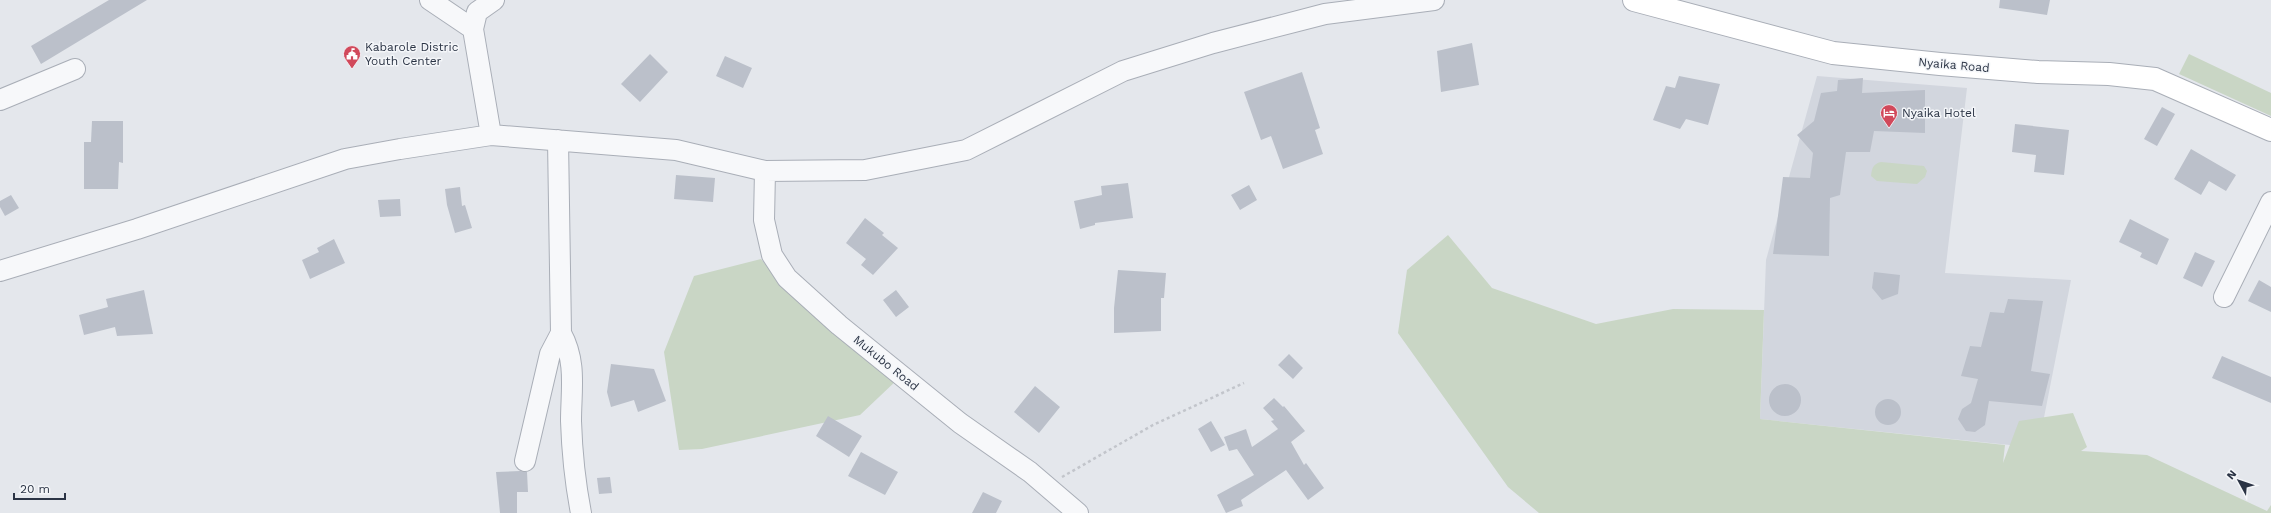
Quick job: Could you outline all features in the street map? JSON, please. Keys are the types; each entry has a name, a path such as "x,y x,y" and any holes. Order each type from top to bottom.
{"street":[{"path":"430,0 473,30"},
{"path":"491,135 473,30 477,12 494,0"},
{"path":"0,271 138,229 345,160 400,149 491,135 676,150 765,171 865,170 966,150 1123,71 1214,43 1324,14 1434,0"},
{"name":"Nyaika Road","path":"1634,0 1833,53 2038,72 2109,74 2155,79 2271,130"},
{"path":"0,100 75,69"},
{"path":"558,140 562,333 572,359 573,455 575,485 581,513"},
{"name":"Mukubo Road","path":"765,171 764,220 772,254 786,278 839,325 960,423 1045,485 1078,513"},
{"path":"2224,297 2271,202"},
{"path":"525,461 550,354 562,333"}],"path":[{"path":"1045,485 1154,425 1244,383"}],"shaded area":[{"path":"1817,76 1967,88 1945,273 2071,280 2038,448 1760,419 1766,260"}],"green space":[{"path":"2189,54 2271,93 2271,116 2179,74"},
{"path":"1881,162 1924,166 1927,171 1925,177 1917,184 1877,181 1871,176 1872,171 1875,165"},
{"path":"1448,235 1492,288 1596,324 1673,309 1764,310 1760,419 2005,445 2003,463 2019,421 2073,413 2087,447 2081,451 2147,455 2267,511 2271,505 2271,513 1539,513 1508,487 1398,333 1407,270"},
{"path":"761,259 783,284 898,379 860,415 702,449 679,450 664,352 694,276"}],"building":[{"path":"109,0 147,0 41,64 31,46"},
{"path":"2000,0 2050,0 2047,15 1999,8"},
{"path":"1472,43 1479,85 1441,92 1437,51"},
{"path":"650,54 668,72 640,102 621,84"},
{"path":"725,56 752,68 743,88 716,76"},
{"path":"1302,72 1320,128 1315,130 1323,154 1283,169 1271,136 1261,140 1244,92"},
{"path":"1679,76 1720,84 1708,125 1686,119 1680,129 1653,120 1666,86 1675,88"},
{"path":"1863,78 1862,93 1925,90 1925,133 1874,131 1870,152 1846,152 1840,195 1830,198 1829,256 1773,254 1783,177 1810,178 1813,153 1797,135 1814,121 1821,93 1837,91 1838,80"},
{"path":"2162,107 2175,114 2157,146 2144,139"},
{"path":"92,121 123,121 123,163 119,162 118,189 84,189 84,142 91,142"},
{"path":"2015,124 2069,130 2064,175 2034,172 2036,155 2012,152"},
{"path":"2191,149 2236,175 2226,191 2209,181 2201,195 2174,179"},
{"path":"676,175 715,178 713,202 674,199"},
{"path":"1128,183 1133,218 1095,223 1095,225 1080,229 1074,201 1102,195 1101,186"},
{"path":"1249,185 1257,200 1240,210 1231,195"},
{"path":"460,187 462,206 465,205 472,228 455,233 447,205 445,189"},
{"path":"11,195 19,208 5,216 0,207 0,201"},
{"path":"400,199 401,216 380,217 378,200"},
{"path":"865,218 884,233 882,235 898,248 873,275 861,265 866,259 846,243"},
{"path":"2130,219 2169,239 2157,265 2140,257 2142,253 2119,242"},
{"path":"334,239 345,263 310,279 302,260 319,252 317,248"},
{"path":"2195,252 2215,261 2202,287 2183,278"},
{"path":"1118,270 1166,273 1164,298 1161,298 1161,331 1114,333 1114,308"},
{"path":"1874,272 1900,275 1898,294 1882,300 1872,288"},
{"path":"2259,280 2271,287 2271,312 2248,301"},
{"path":"144,290 153,334 117,336 115,327 84,335 79,315 108,307 106,299"},
{"path":"896,290 909,307 896,317 883,300"},
{"path":"2008,299 2043,301 2031,371 2050,374 2042,406 1989,401 1985,425 1975,432 1966,431 1958,419 1962,409 1971,403 1978,379 1961,376 1970,346 1981,347 1990,312 2004,313"},
{"path":"1289,354 1303,368 1293,379 1278,365"},
{"path":"2222,356 2271,377 2271,403 2212,378"},
{"path":"611,364 654,369 666,401 638,412 634,400 611,407 607,392"},
{"path":"1782,384 1788,384 1798,391 1801,400 1800,406 1794,413 1788,416 1782,416 1772,409 1769,403 1769,397 1776,387"},
{"path":"1035,386 1060,407 1039,433 1014,412"},
{"path":"1274,398 1283,407 1284,406 1305,431 1291,442 1304,465 1306,463 1324,488 1308,500 1286,470 1241,500 1243,506 1226,513 1217,495 1254,475 1237,449 1229,451 1224,437 1246,429 1252,447 1278,429 1271,421 1274,420 1263,408"},
{"path":"1888,399 1897,403 1901,412 1897,421 1888,425 1879,421 1875,412 1879,403"},
{"path":"828,416 862,436 849,457 816,436"},
{"path":"1211,421 1225,445 1211,452 1198,429"},
{"path":"861,452 898,472 885,495 848,476"},
{"path":"496,472 527,472 528,492 517,492 517,513 500,513"},
{"path":"610,477 612,493 599,494 597,478"},
{"path":"983,492 1002,501 996,513 972,513"}],"place":[{"name":"Kabarole Distric Youth Center","path":"352,69"},
{"name":"Nyaika Hotel","path":"1889,128"}]}
